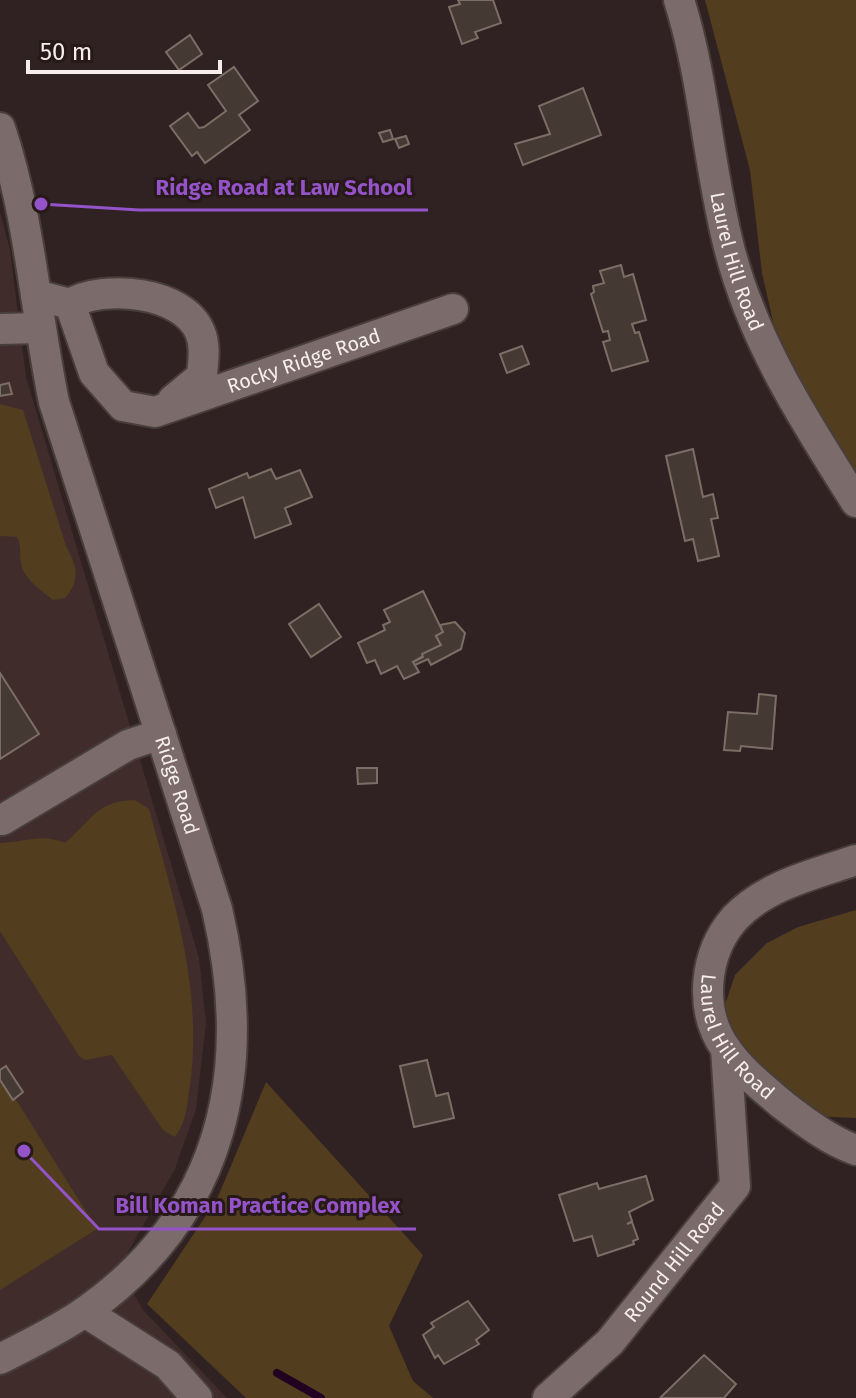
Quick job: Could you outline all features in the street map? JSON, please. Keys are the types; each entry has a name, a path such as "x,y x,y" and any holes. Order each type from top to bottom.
{"street":[{"name":"Laurel Hill Road","path":"679,0 700,80 721,213 743,292 778,373 856,502"},
{"name":"Ridge Road","path":"0,128 15,173 33,259 39,328 66,443 217,909 229,959 234,1015 230,1073 215,1142 190,1200 151,1254 85,1312 0,1359"},
{"name":"Rocky Ridge Road","path":"70,304 85,295 105,293 158,298 183,312 200,331 204,355 202,376 155,412"},
{"path":"36,295 70,304 86,357 108,391 123,406 155,412"},
{"name":"Rocky Ridge Road","path":"155,412 453,309"},
{"path":"0,329 39,328"},
{"path":"2,820 128,745 161,734"},
{"name":"Laurel Hill Road","path":"856,860 766,894 729,926 716,949 708,981 713,1020 726,1049 750,1076 796,1115 856,1150"},
{"name":"Round Hill Road","path":"548,1398 610,1342 735,1186 726,1049"},
{"path":"85,1312 168,1365 197,1398"}],"shaded area":[{"path":"705,0 856,0 856,493 786,378 762,273 750,170"},
{"path":"0,212 10,250 26,377 199,958 206,1023 196,1109 175,1169 119,1268 143,1310 227,1398 0,1398"},
{"path":"0,404 23,410 75,566 75,579 65,598 53,600 34,584 23,569 17,537 0,536"},
{"path":"135,800 149,809 176,911 189,980 193,1014 190,1085 184,1119 175,1137 163,1130 112,1055 85,1060 79,1056 0,931 0,843 41,838 65,843 103,808"},
{"path":"856,910 856,1118 810,1116 737,1056 724,1008 735,975 767,943 798,927"},
{"path":"0,1074 97,1229 0,1290"},
{"path":"266,1082 423,1255 389,1326 413,1381 433,1398 246,1398 147,1304 217,1199"}],"building":[{"path":"458,0 493,0 501,23 475,32 478,38 462,44 449,7 460,4"},
{"path":"190,35 202,54 179,70 166,52"},
{"path":"234,67 258,101 239,115 250,130 205,163 197,152 192,156 170,126 188,113 199,128 204,127 226,111 208,85"},
{"path":"583,88 601,135 523,165 515,144 550,134 539,106"},
{"path":"390,130 393,139 383,142 379,133"},
{"path":"406,136 409,144 399,148 395,139"},
{"path":"621,265 624,277 633,274 646,320 632,324 635,333 639,332 648,361 612,371 603,342 610,340 608,331 603,332 591,294 594,292 593,286 604,283 600,271"},
{"path":"522,346 529,364 507,373 500,354"},
{"path":"9,383 12,394 0,396 0,385"},
{"path":"693,449 703,497 713,494 718,518 711,519 719,556 698,561 693,539 685,541 666,456"},
{"path":"271,469 276,479 300,470 312,497 285,508 291,524 255,538 243,497 216,508 209,489 247,473 249,478"},
{"path":"423,591 443,632 436,636 441,645 413,662 419,672 404,679 397,666 381,674 375,660 367,663 358,643 385,630 383,625 390,622 384,610"},
{"path":"319,604 341,637 311,657 289,624"},
{"path":"455,622 465,633 461,649 431,665 428,659 415,665 413,662 423,657 422,654 441,645 436,636 443,632 440,625"},
{"path":"0,673 39,734 0,759"},
{"path":"759,694 776,696 772,749 741,746 740,751 724,750 728,712 757,714"},
{"path":"357,768 377,768 377,783 358,784"},
{"path":"427,1060 436,1096 448,1093 454,1118 414,1127 400,1066"},
{"path":"6,1066 23,1092 13,1100 0,1080 0,1070"},
{"path":"646,1176 653,1200 629,1212 632,1221 627,1224 632,1222 638,1239 633,1241 634,1244 598,1256 592,1236 574,1241 559,1195 597,1183 599,1189"},
{"path":"468,1301 489,1330 476,1340 479,1344 444,1364 438,1355 435,1358 423,1335 434,1327 431,1323"},
{"path":"704,1355 736,1384 724,1398 660,1398"}],"waterway":[{"path":"277,1373 321,1398"}],"place":[{"name":"Ridge Road at Law School","path":"41,204"},
{"name":"Bill Koman Practice Complex","path":"24,1151"}]}
